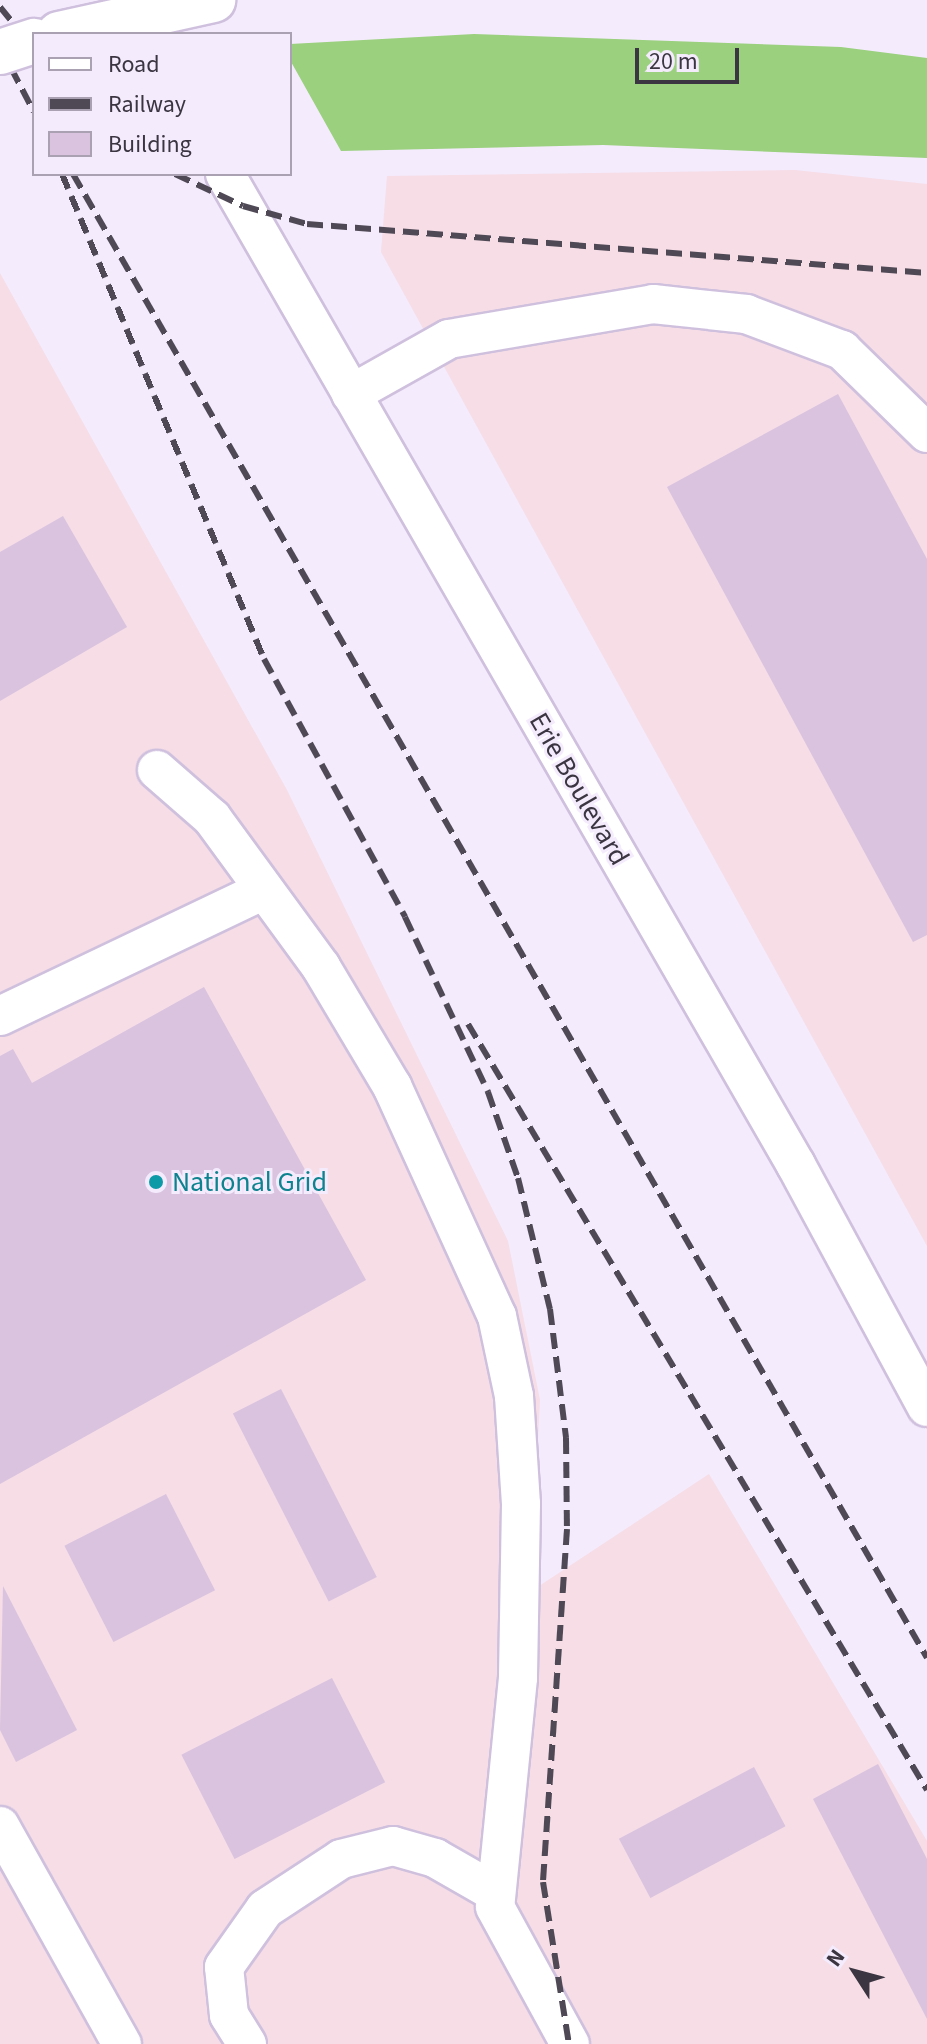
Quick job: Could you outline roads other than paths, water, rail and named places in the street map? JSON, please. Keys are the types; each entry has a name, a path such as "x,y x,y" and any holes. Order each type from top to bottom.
{"highway":[{"path":"68,32 213,0"},
{"path":"0,52 32,42"}],"street":[{"path":"127,0 145,32"},
{"name":"Erie Boulevard","path":"226,176 788,1151 927,1406"},
{"path":"351,394 449,339 653,304 746,314 842,350 927,433"},
{"path":"157,770 212,818 262,891 321,967 392,1086 497,1316 514,1396 521,1504 518,1678 495,1907 570,2044"},
{"path":"0,1016 262,891"},
{"path":"0,1826 122,2044"},
{"path":"247,2044 229,2015 224,1967 265,1909 341,1859 393,1846 435,1858 496,1893"}],"railway":[{"path":"0,7 32,47"},
{"path":"0,47 32,108"},
{"path":"63,176 264,659 405,917 488,1092 518,1178 550,1309 566,1438 567,1529 543,1882 569,2044"},
{"path":"74,176 927,1658"},
{"path":"179,176 243,206 307,224 927,273"},
{"path":"468,1024 927,1790"}],"place":[{"name":"National Grid","path":"156,1182"}]}
